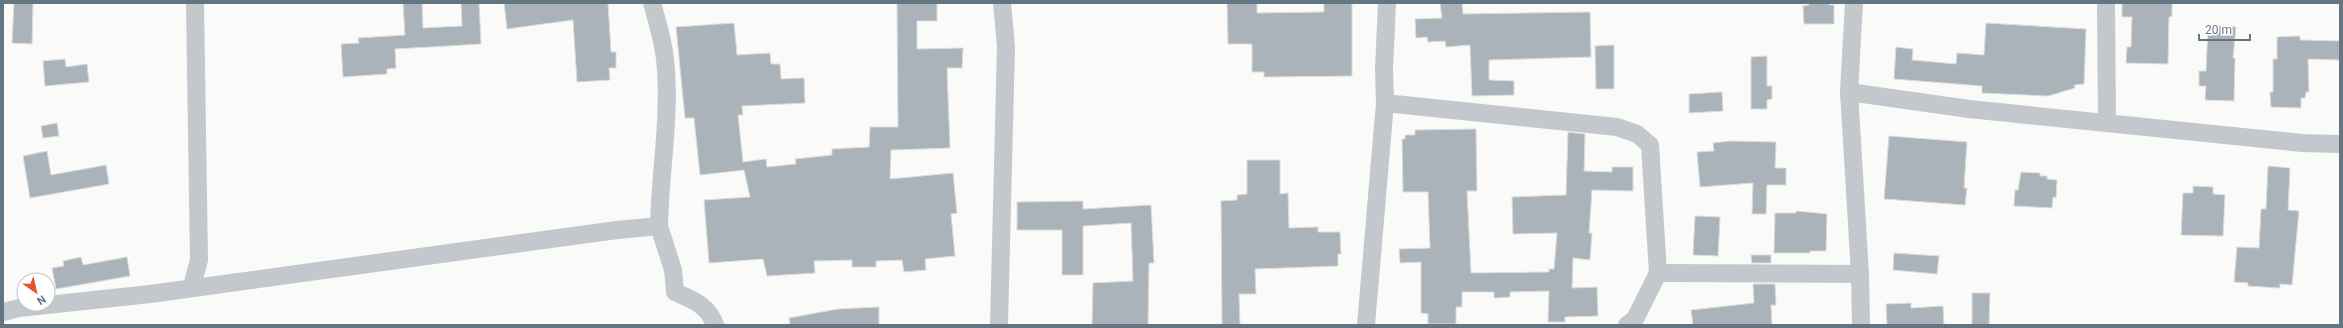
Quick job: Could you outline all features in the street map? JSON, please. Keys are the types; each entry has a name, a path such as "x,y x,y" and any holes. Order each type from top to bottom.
{"street":[{"path":"192,286 199,260 195,3"},
{"path":"652,3 664,53 666,75 666,130 659,226 673,270 675,292 700,303 712,315 715,325"},
{"path":"999,325 1006,46 1002,3"},
{"path":"1366,325 1385,103 1384,69 1387,3"},
{"path":"1854,3 1849,92 1860,274 1861,325"},
{"path":"2106,3 2107,122"},
{"path":"1849,92 1969,109 2302,143 2340,144"},
{"path":"1385,103 1618,127 1638,134 1650,145 1658,273 1635,319 1627,325"},
{"path":"3,312 19,308 150,294 192,286 609,231 659,226"},
{"path":"1658,273 1860,274"}],"building":[{"path":"14,3 33,3 32,44 12,43"},
{"path":"403,3 422,3 423,28 462,26 461,3 479,3 481,44 395,49 396,68 387,69 387,74 343,77 341,44 359,43 358,38 405,35"},
{"path":"504,3 608,3 611,52 616,52 616,68 609,68 610,80 577,82 573,20 507,29"},
{"path":"897,3 937,3 937,21 917,21 917,49 963,48 962,68 947,68 950,148 891,150 890,179 953,173 957,213 951,214 955,256 925,259 926,270 904,272 902,260 876,261 876,267 852,267 852,260 814,261 815,273 767,276 763,259 709,263 704,200 750,197 744,170 700,175 694,118 685,118 676,27 734,23 737,55 770,53 771,64 780,64 781,79 804,78 805,103 742,106 743,115 738,115 743,162 766,159 767,167 796,164 795,159 832,155 832,149 869,147 870,127 898,127"},
{"path":"1227,3 1257,3 1257,13 1324,12 1324,3 1352,3 1352,76 1264,77 1264,72 1252,72 1252,44 1228,44"},
{"path":"1440,3 1462,3 1463,14 1590,12 1591,57 1489,60 1489,80 1514,81 1514,95 1472,96 1470,45 1446,47 1445,41 1428,42 1427,37 1416,38 1415,19 1442,18"},
{"path":"1809,3 1829,3 1829,5 1834,5 1834,24 1804,24 1803,6 1809,5"},
{"path":"2122,3 2172,3 2172,16 2169,17 2168,64 2126,63 2127,47 2131,47 2132,17 2122,17"},
{"path":"1986,23 2086,29 2084,84 2074,85 2075,88 2048,96 1982,93 1982,86 1894,79 1896,47 1913,49 1912,60 1956,64 1957,53 1984,55"},
{"path":"2208,25 2236,27 2233,58 2235,58 2234,101 2205,100 2206,86 2199,86 2199,71 2206,71"},
{"path":"2300,36 2300,40 2340,41 2340,60 2308,59 2309,92 2306,92 2305,98 2301,98 2301,108 2271,107 2270,92 2273,92 2273,59 2277,59 2277,37"},
{"path":"1614,45 1614,89 1596,89 1595,46"},
{"path":"1767,56 1767,86 1772,86 1772,99 1767,100 1767,109 1751,109 1751,57"},
{"path":"65,59 66,67 87,64 89,82 45,86 43,61"},
{"path":"1722,92 1723,111 1689,113 1689,94"},
{"path":"57,123 59,136 43,138 41,126"},
{"path":"1476,129 1477,191 1467,191 1471,273 1549,272 1549,269 1554,269 1557,233 1513,234 1512,197 1566,195 1568,132 1585,134 1584,171 1612,172 1612,167 1633,167 1633,191 1592,190 1589,233 1592,233 1590,260 1573,258 1572,288 1597,287 1598,316 1565,317 1565,322 1548,322 1549,291 1510,292 1510,297 1494,298 1494,292 1462,292 1462,307 1456,307 1456,324 1428,324 1428,314 1421,313 1421,262 1400,263 1399,249 1430,248 1428,192 1403,192 1402,139 1405,139 1405,135 1415,135 1415,130"},
{"path":"1889,136 1967,142 1964,188 1967,188 1965,205 1884,199"},
{"path":"1730,141 1776,142 1775,168 1786,168 1786,185 1767,185 1766,214 1752,214 1753,183 1700,187 1697,152 1714,151 1713,143"},
{"path":"47,151 51,175 106,165 109,184 30,198 23,156"},
{"path":"1247,160 1280,160 1280,194 1288,193 1289,228 1318,227 1318,232 1340,232 1341,254 1338,254 1338,266 1255,269 1256,294 1239,294 1240,325 1222,325 1221,201 1237,200 1237,195 1247,194"},
{"path":"2268,166 2290,168 2288,210 2299,211 2292,285 2280,284 2280,288 2248,286 2248,283 2234,282 2237,247 2259,248 2261,209 2266,209"},
{"path":"2021,172 2040,173 2040,176 2047,176 2047,179 2057,180 2056,198 2053,197 2052,208 2014,206 2015,190 2018,190"},
{"path":"2193,186 2213,187 2213,194 2225,195 2223,236 2181,235 2183,193 2193,193"},
{"path":"1083,201 1083,209 1151,205 1154,263 1149,263 1148,325 1092,325 1093,283 1133,281 1131,223 1083,226 1083,275 1062,275 1062,230 1017,230 1017,202"},
{"path":"1796,211 1827,214 1826,251 1810,251 1810,253 1774,253 1775,213 1796,213"},
{"path":"1695,216 1720,217 1718,256 1693,255"},
{"path":"1894,253 1939,256 1937,274 1893,270"},
{"path":"1751,255 1771,255 1771,263 1752,263"},
{"path":"81,257 83,265 127,257 130,276 56,289 56,272 53,272 52,268 64,266 63,261"},
{"path":"1753,284 1775,284 1776,305 1771,305 1772,325 1693,325 1691,310 1754,303"},
{"path":"1972,293 1990,293 1989,325 1972,325"},
{"path":"1911,303 1911,308 1943,306 1944,325 1887,325 1886,304"},
{"path":"879,307 879,325 790,325 789,318 838,309"}]}
